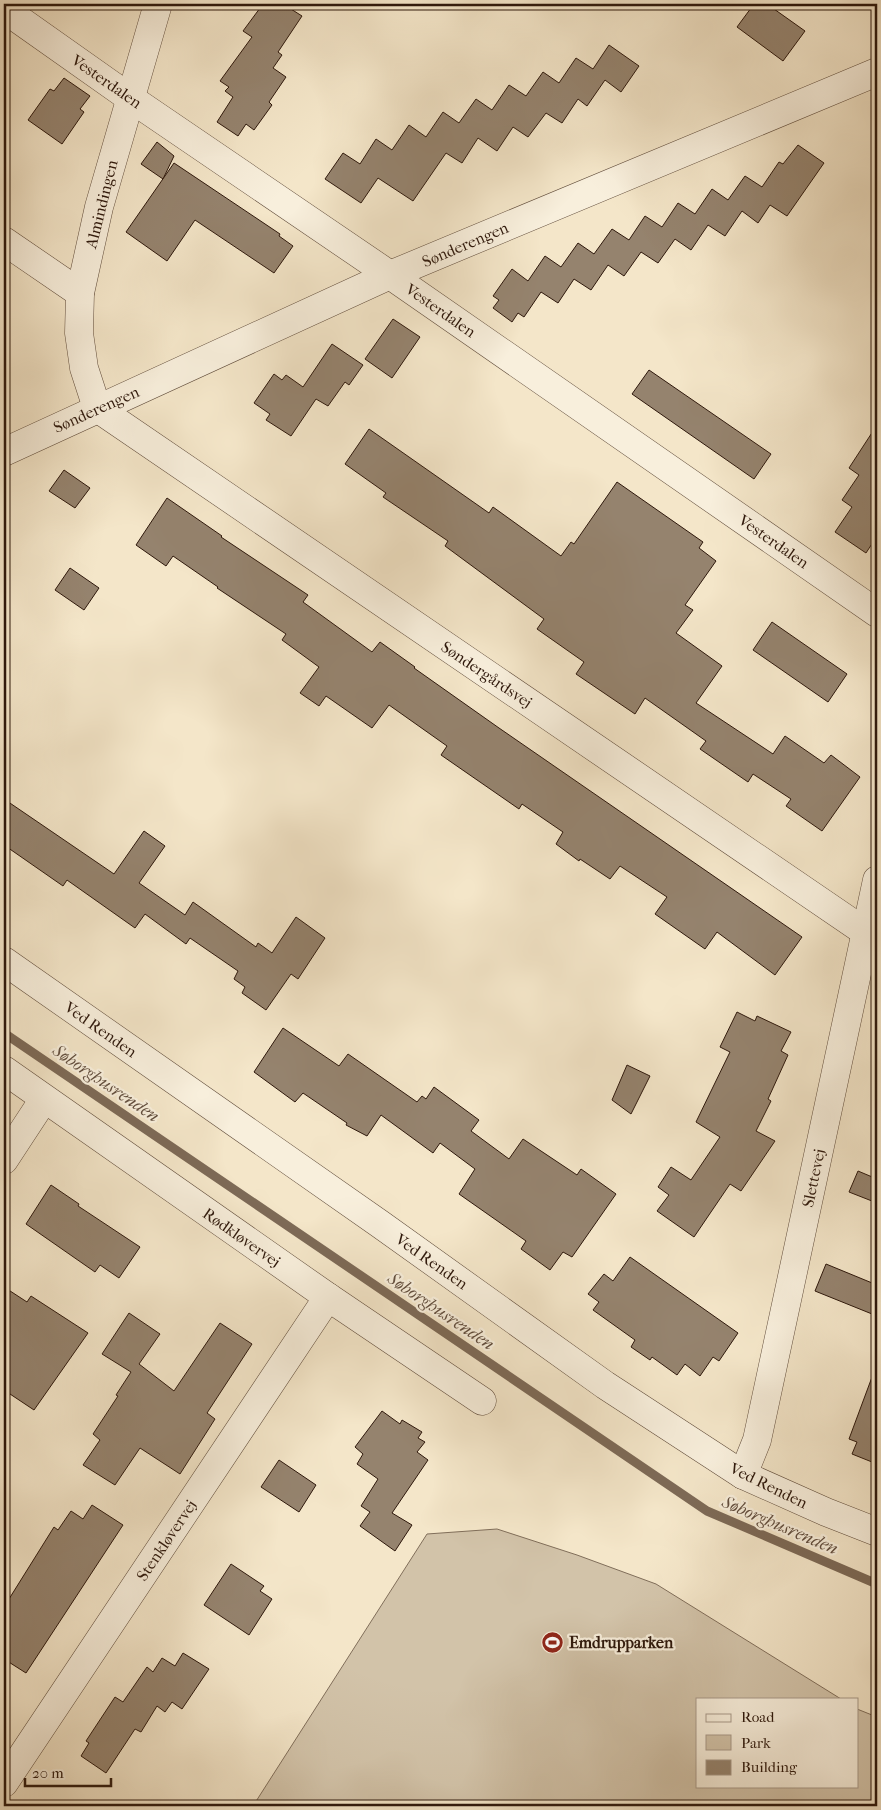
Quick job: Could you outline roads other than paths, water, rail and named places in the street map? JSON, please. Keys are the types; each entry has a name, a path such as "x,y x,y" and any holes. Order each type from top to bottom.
{"street":[{"name":"Almindingen","path":"97,408 84,368 79,333 80,293 99,206 158,4"},
{"name":"Vesterdalen","path":"4,9 130,98 390,275 877,612"},
{"name":"Sønderengen","path":"4,452 390,275 877,72"},
{"path":"4,241 80,293"},
{"name":"Søndergårdsvej","path":"97,408 872,936"},
{"name":"Slettevej","path":"743,1475 757,1440 872,936 877,880"},
{"name":"Ved Renden","path":"4,961 364,1212 605,1384 743,1475 826,1512 877,1532"},
{"name":"Rødkløvervej","path":"4,1070 482,1401"},
{"path":"4,1160 44,1099"},
{"name":"Stenkløvervej","path":"4,1783 328,1296"}],"waterway":[{"name":"Søborghusrenden","path":"4,1033 707,1511 877,1584"}],"place":[{"name":"Emdrupparken","path":"553,1642"}]}
